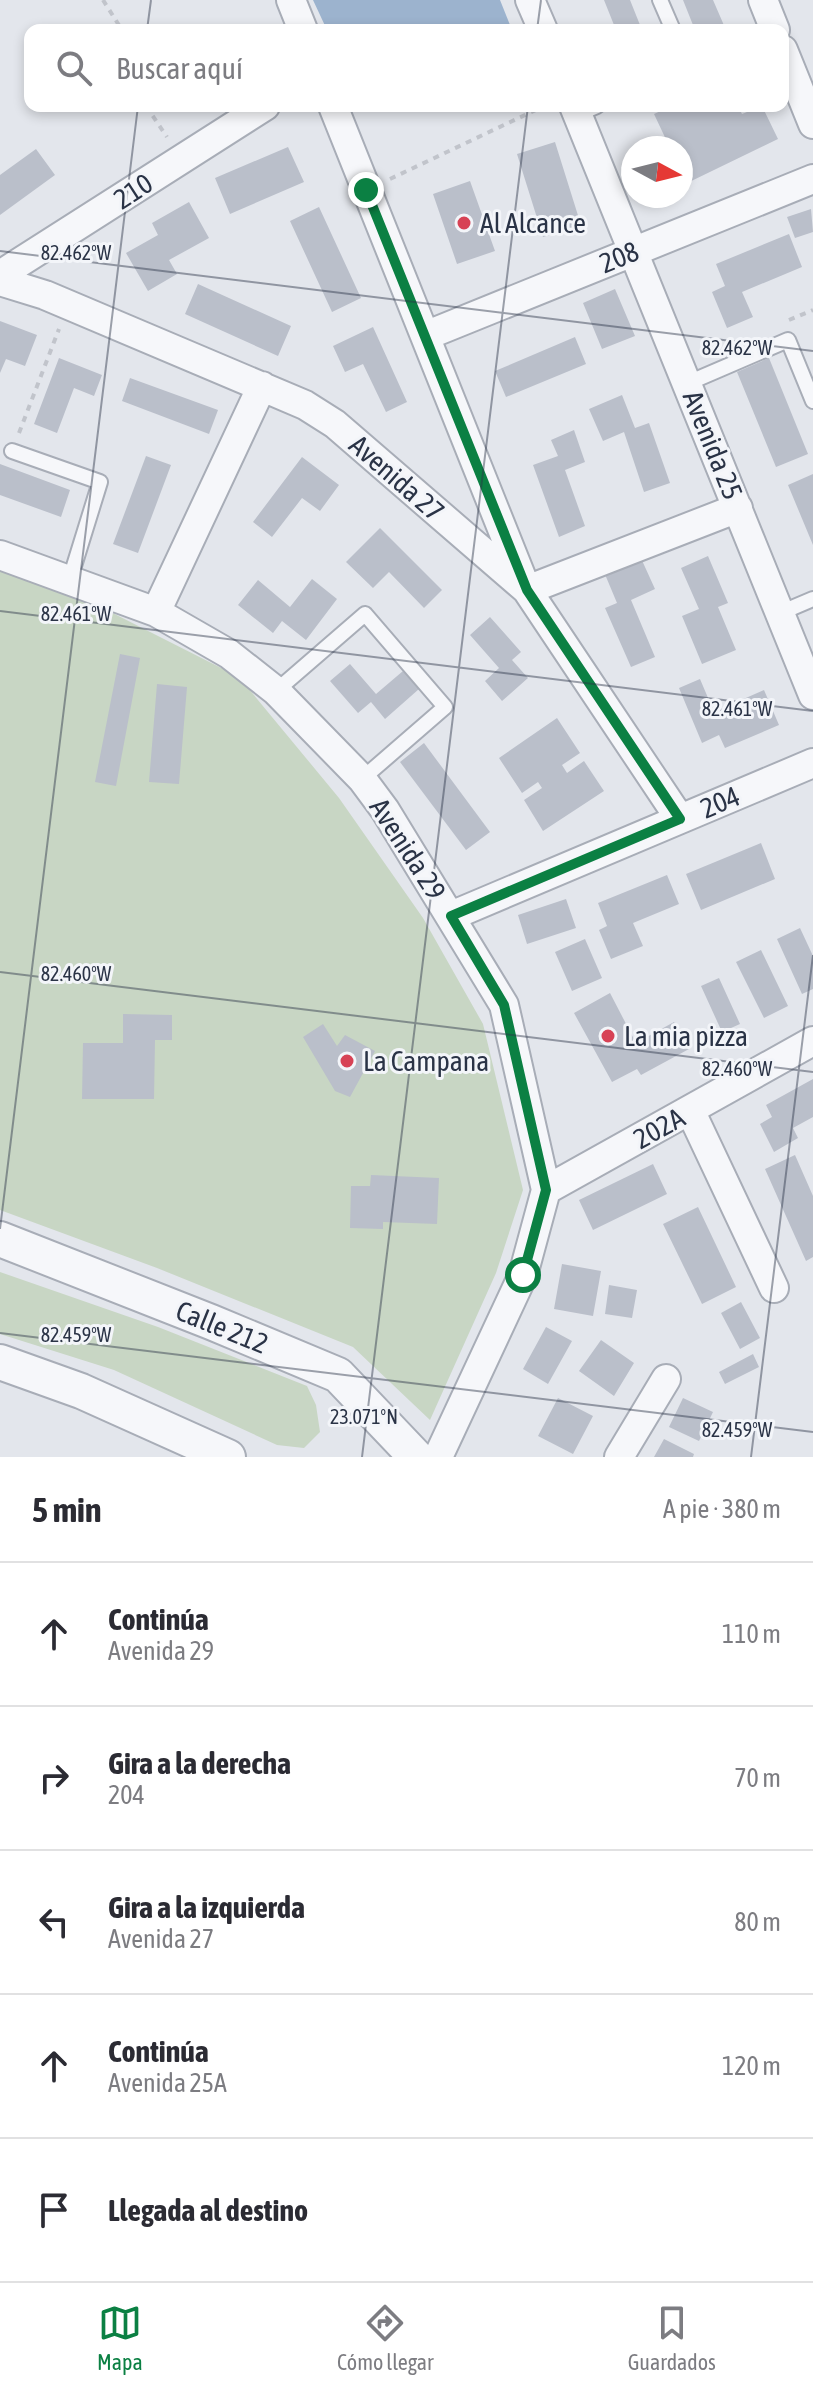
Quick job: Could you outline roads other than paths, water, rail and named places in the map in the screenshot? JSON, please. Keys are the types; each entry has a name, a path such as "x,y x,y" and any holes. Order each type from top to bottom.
{"street":[{"path":"291,0 301,24"},
{"path":"530,0 540,24"},
{"path":"763,0 773,24"},
{"path":"789,65 813,124"},
{"name":"210","path":"0,278 256,112"},
{"path":"335,112 527,590 738,508"},
{"name":"Avenida 25","path":"584,112 633,251 813,695"},
{"name":"208","path":"425,336 813,179"},
{"name":"Avenida 27","path":"0,278 262,386 305,405 335,424 527,590 680,819"},
{"path":"156,612 262,386"},
{"name":"Avenida 29","path":"0,555 156,612 229,654 276,691 362,779 385,810 504,1005 546,1190 523,1275 438,1457"},
{"name":"204","path":"451,916 813,763"},
{"name":"202A","path":"546,1190 813,1041"},
{"path":"690,1110 774,1288"},
{"name":"Calle 212","path":"0,1239 338,1375 416,1457"},
{"path":"0,1362 81,1391 228,1457"},
{"path":"619,1457 666,1379"}],"lane":[{"path":"660,0 670,24"},
{"path":"688,383 788,340 813,401"},
{"path":"12,451 100,482 70,579"},
{"path":"780,613 813,599"},
{"path":"276,691 365,614 445,707 362,779"}],"water":[{"path":"313,0 500,0 510,24 324,24"}],"place":[{"name":"Al Alcance","path":"464,223"},
{"name":"La mia pizza","path":"608,1036"},
{"name":"La Campana","path":"347,1061"}]}
